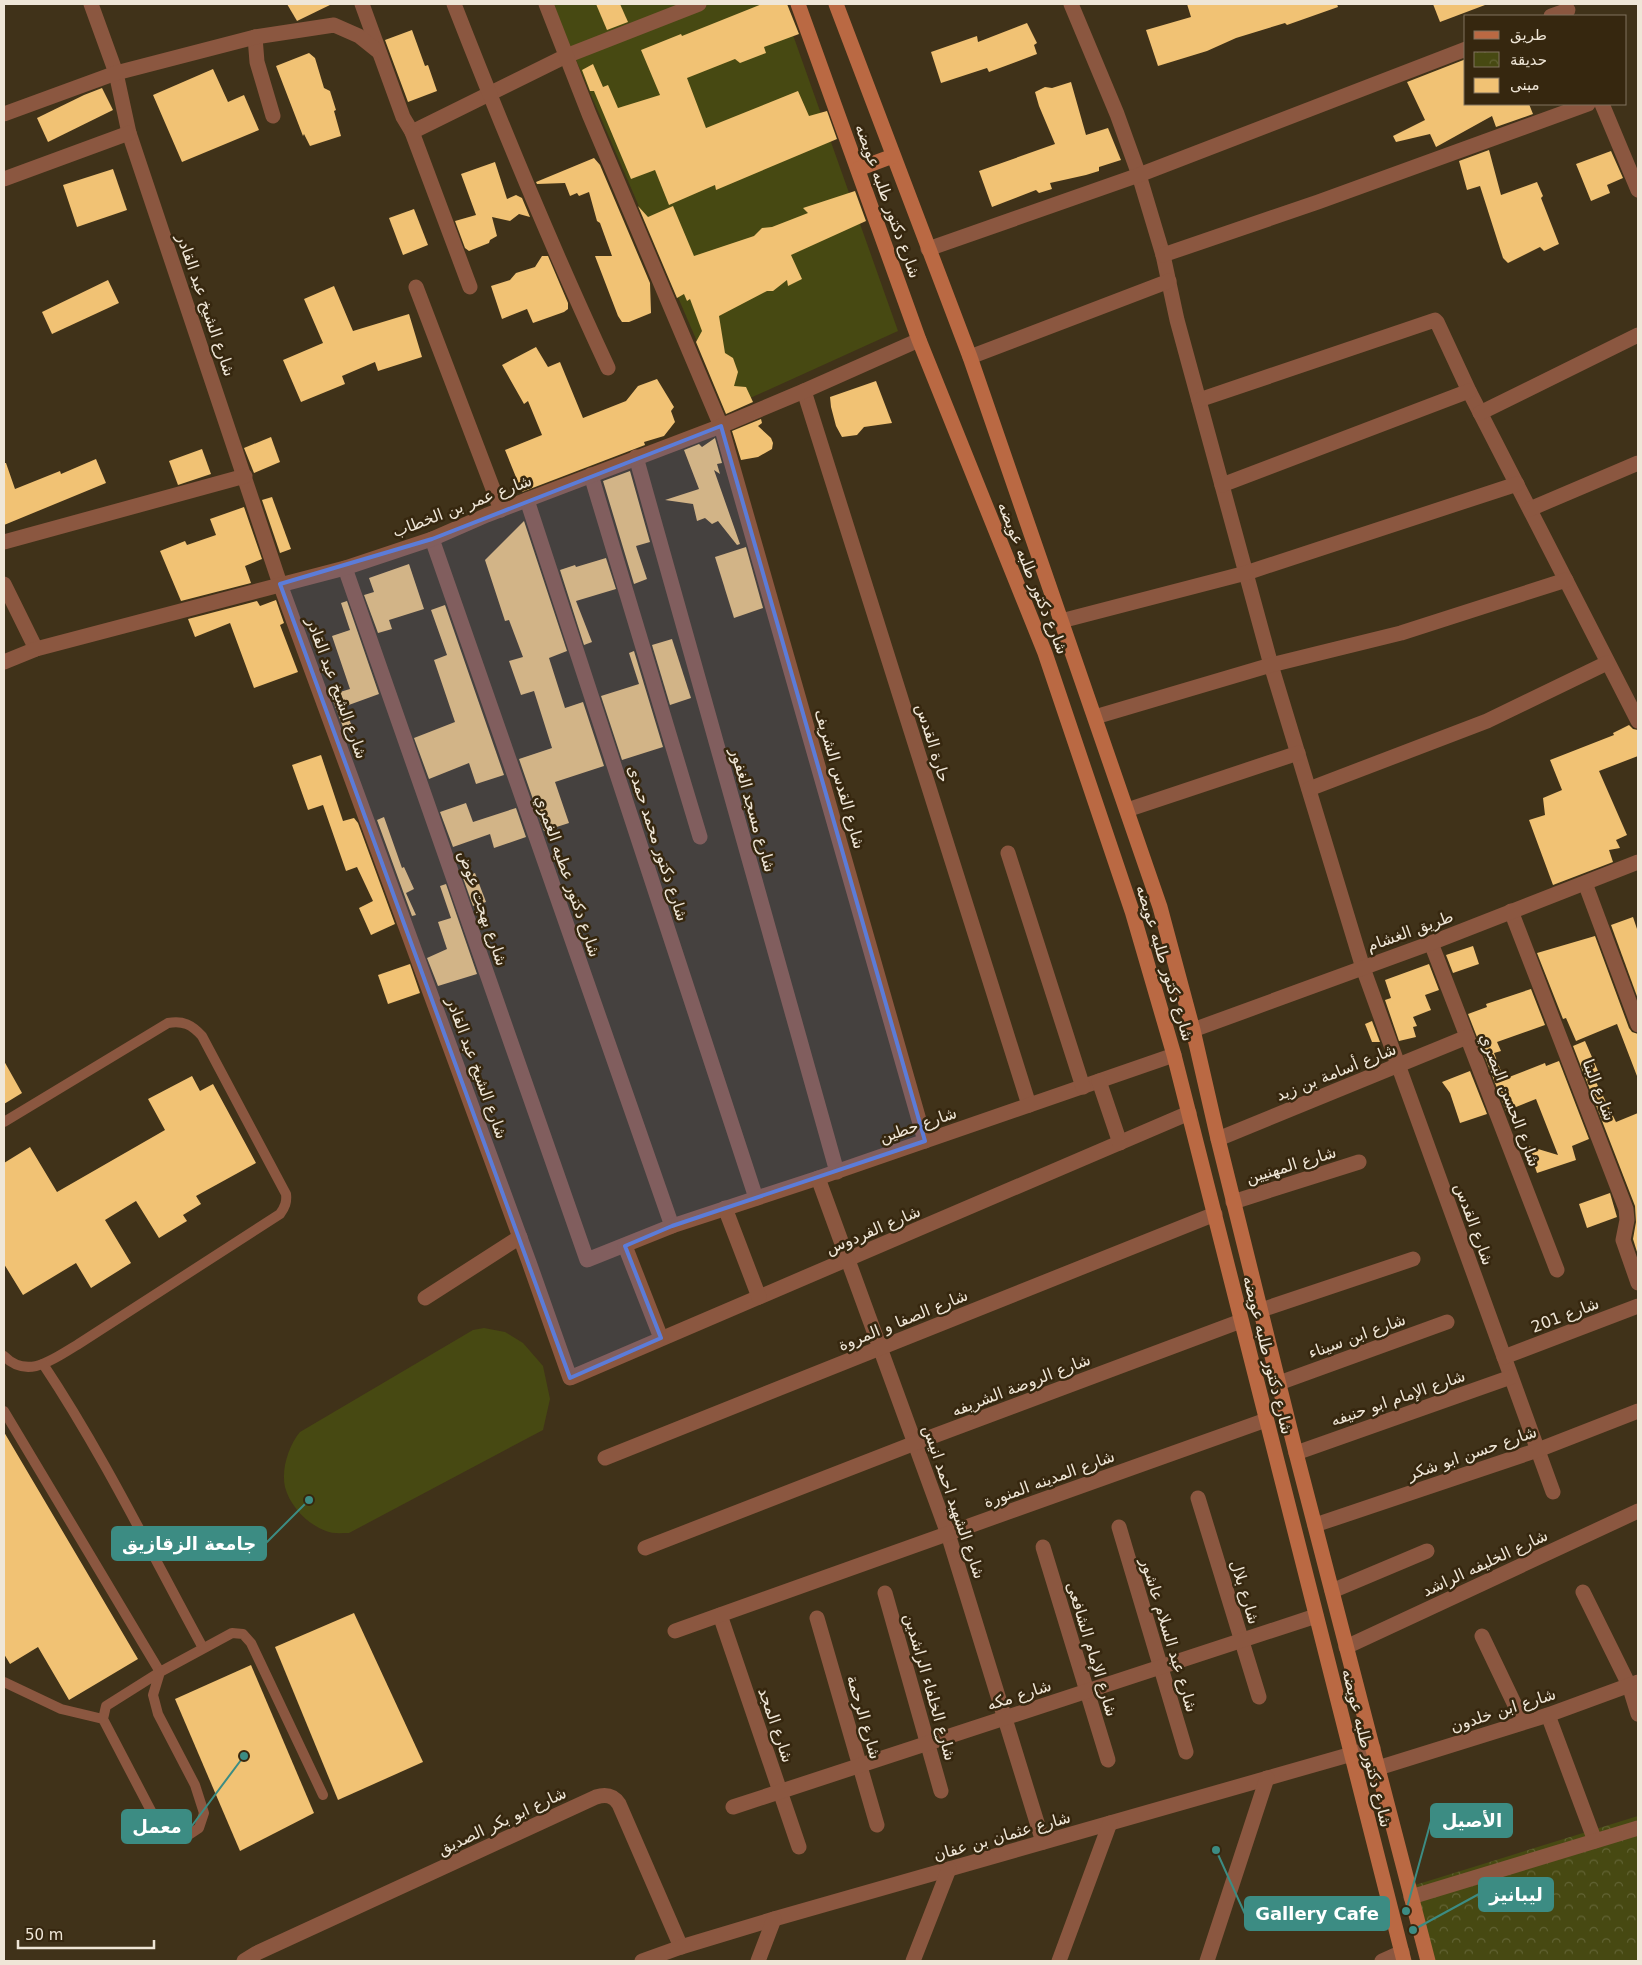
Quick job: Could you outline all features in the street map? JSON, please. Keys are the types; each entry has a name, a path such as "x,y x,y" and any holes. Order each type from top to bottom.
{"street":[{"name":"شارع الشيخ عبد القادر","path":"91,4 116,72 129,133 280,584 570,1378"},
{"path":"362,4 402,117 412,132 470,287"},
{"path":"454,4 559,264 608,368"},
{"name":"شارع القدس الشريف","path":"546,4 721,426 925,1141"},
{"path":"412,132 566,56 699,4"},
{"name":"شارع دكتور طلبه عويضه","path":"798,4 919,340 1045,653 1130,902 1174,1055 1403,1957"},
{"name":"شارع دكتور طلبه عويضه","path":"836,4 970,358 1160,907 1193,1030 1233,1202 1296,1452 1428,1961"},
{"name":"شارع القدس","path":"1071,4 1117,114 1139,175 1163,255 1177,320 1271,665 1363,968 1553,1492"},
{"path":"1554,15 1568,10"},
{"path":"4,114 116,72 255,37 334,26 358,36 380,53"},
{"path":"255,37 258,62 274,116"},
{"path":"928,249 1139,175 1464,50"},
{"path":"1163,255 1318,202 1585,105"},
{"path":"1602,105 1638,190"},
{"path":"4,180 129,133"},
{"path":"858,169 893,156"},
{"path":"970,358 1169,281"},
{"path":"416,287 501,510"},
{"path":"1200,400 1431,320 1437,322 1480,413 1638,722"},
{"path":"1480,413 1638,335"},
{"name":"شارع عمر بن الخطاب","path":"4,662 36,649 345,568 432,539 636,457 721,426 919,340"},
{"name":"حارة القدس","path":"804,391 1029,1105"},
{"path":"1222,485 1469,391"},
{"name":"شارع مسجد الغفور","path":"636,457 837,1172"},
{"path":"1530,509 1638,463"},
{"path":"591,475 700,836"},
{"path":"4,542 245,476"},
{"path":"1060,621 1246,573 1517,484"},
{"name":"شارع دكتور محمد حمدى","path":"527,500 756,1198"},
{"name":"شارع دكتور عطيه الغمري","path":"432,539 672,1226"},
{"name":"شارع بهجت عوض","path":"345,568 587,1260"},
{"path":"1095,717 1271,665 1400,633 1566,580"},
{"path":"4,584 36,649"},
{"path":"1309,789 1487,721 1607,663"},
{"path":"1127,810 1298,753"},
{"path":"1008,852 1083,1086"},
{"name":"طريق الغشام","path":"1193,1030 1431,943 1638,862"},
{"path":"1585,883 1633,994 1638,1024"},
{"name":"شارع البنا","path":"1511,912 1626,1209 1627,1220 1623,1240 1638,1283"},
{"name":"شارع الحسن البصري","path":"1431,943 1557,1270"},
{"name":"شارع أسامة بن زيد","path":"1218,1139 1468,1037"},
{"name":"شارع حطين","path":"587,1260 672,1226 837,1172 1174,1055"},
{"path":"1099,1081 1120,1143"},
{"name":"شارع الفردوس","path":"570,1378 1189,1113"},
{"name":"شارع المهنيين","path":"1233,1202 1359,1162"},
{"name":"شارع الشهيد احمد انيس","path":"818,1178 948,1534 1043,1842"},
{"path":"725,1208 758,1298"},
{"name":"شارع الصفا و المروة","path":"605,1458 1215,1214"},
{"path":"425,1298 520,1237"},
{"path":"625,1246 661,1338"},
{"path":"1261,1310 1413,1259"},
{"name":"شارع 201","path":"1504,1357 1638,1306"},
{"name":"شارع الروضة الشريفه","path":"645,1548 915,1443 1241,1321"},
{"name":"شارع ابن سيناء","path":"1279,1383 1447,1322"},
{"name":"شارع الإمام ابو حنيفه","path":"1296,1452 1511,1377"},
{"name":"شارع حسن ابو شكر","path":"1315,1525 1538,1450 1638,1411"},
{"name":"شارع المدينه المنورة","path":"675,1631 1266,1420"},
{"name":"شارع بلال","path":"1198,1498 1259,1697"},
{"name":"شارع الخليفه الراشد","path":"1346,1647 1638,1511"},
{"name":"شارع عبد السلام عاشور","path":"1118,1527 1186,1752"},
{"name":"شارع الإمام الشافعى","path":"1043,1547 1108,1760"},
{"path":"1332,1591 1427,1551"},
{"path":"1583,1592 1633,1683 1638,1714"},
{"name":"شارع الخلفاء الراشدين","path":"885,1593 941,1791"},
{"name":"شارع المجد","path":"720,1615 800,1847"},
{"name":"شارع مكه","path":"732,1806 1316,1616"},
{"name":"شارع الرحمة","path":"817,1618 877,1825"},
{"path":"1482,1636 1523,1722"},
{"name":"شارع ابن خلدون","path":"1378,1768 1548,1715 1633,1683"},
{"path":"1548,1715 1595,1841"},
{"name":"شارع عثمان بن عفان","path":"642,1961 774,1919 1373,1748"},
{"path":"1206,1961 1267,1778"},
{"name":"شارع ابو بكر الصديق","path":"253,1958 596,1797 607,1795 619,1804 682,1947"},
{"path":"1059,1961 1110,1823"},
{"path":"1411,1898 1638,1828"},
{"path":"913,1961 949,1869"},
{"path":"758,1961 774,1919"},
{"path":"1382,1961 1403,1957"}],"lane":[{"path":"4,1122 168,1023 177,1021 185,1023 195,1028 202,1036 287,1199 286,1205 280,1214 77,1345 43,1364 26,1368 15,1365 4,1356"},
{"path":"43,1364 100,1458 203,1648"},
{"path":"4,1411 160,1672 153,1695 158,1714 195,1785 204,1813 199,1828 187,1836 173,1839 161,1830 103,1719 106,1706 160,1672 232,1633 243,1634 251,1643 323,1795"},
{"path":"4,1682 61,1709 103,1719"}],"highlighted area":[{"path":"721,426 925,1141 672,1226 625,1246 661,1338 570,1378 280,584 432,539"}],"green space":[{"path":"552,4 782,4 898,331 726,409"},
{"path":"484,1328 505,1332 523,1343 543,1366 550,1399 543,1430 349,1533 326,1531 312,1524 300,1514 287,1494 284,1473 292,1444 300,1432 473,1330"},
{"path":"1638,1816 1638,1961 1433,1961 1412,1886"}],"building":[{"path":"287,4 332,4 297,21"},
{"path":"596,4 620,4 628,22 607,30"},
{"path":"762,4 787,4 799,34 764,47 766,53 740,63 735,59 687,78 706,128 798,91 809,116 827,111 837,139 716,190 715,185 669,205 655,170 631,179 594,91 590,91 582,70 593,64 603,87 608,85 618,108 660,95 641,50"},
{"path":"1187,4 1337,4 1338,7 1287,25 1285,23 1236,38 1207,51 1158,66 1146,30 1191,17"},
{"path":"1433,4 1485,4 1485,5 1440,22"},
{"path":"1027,23 1037,43 1034,45 1037,54 989,72 987,68 941,83 931,52 977,36 978,42"},
{"path":"412,30 425,66 428,65 437,91 408,102 385,40"},
{"path":"309,53 315,58 324,88 330,91 341,136 310,146 304,134 303,136 276,66"},
{"path":"1464,60 1464,105 1529,105 1533,114 1496,127 1492,116 1436,147 1430,134 1396,142 1393,136 1425,120 1407,82"},
{"path":"213,69 228,102 244,95 259,130 182,162 153,95"},
{"path":"1071,82 1086,135 1108,128 1121,160 1099,167 1099,171 1050,183 1052,189 1039,193 1036,190 992,207 979,171 1055,144 1035,92 1045,87 1052,88"},
{"path":"102,88 113,110 48,142 37,118"},
{"path":"1489,150 1501,195 1537,182 1543,196 1541,198 1559,244 1544,251 1540,247 1508,263 1503,258 1480,186 1467,190 1459,161"},
{"path":"1611,151 1623,178 1607,185 1610,193 1591,201 1576,164"},
{"path":"594,158 600,165 650,283 651,313 629,322 622,322 618,316 595,256 612,256 600,223 597,221 589,192 579,196 577,193 570,196 565,183 537,184 536,182"},
{"path":"495,162 507,199 516,195 522,198 530,217 519,214 510,221 492,217 497,236 490,240 489,243 469,251 465,248 455,221 476,215 461,174"},
{"path":"113,169 127,210 77,227 63,185"},
{"path":"855,191 866,221 791,255 802,279 788,286 787,280 773,291 767,291 719,316 725,353 733,358 738,372 734,386 746,387 753,402 726,414 696,342 702,331 690,299 687,301 684,294 677,298 638,206 648,217 673,206 694,256 754,236 762,228 772,227 808,213 803,208"},
{"path":"414,209 428,245 403,255 389,218"},
{"path":"542,256 548,256 568,303 568,309 533,323 527,309 502,319 491,286 510,280 516,273 535,267"},
{"path":"108,280 119,303 52,334 42,312"},
{"path":"334,286 353,331 409,314 422,357 378,371 375,362 342,376 345,384 301,402 283,360 323,343 304,299"},
{"path":"536,347 548,367 560,362 583,418 626,401 638,386 657,379 674,407 671,411 675,422 664,436 644,442 645,445 522,492 505,450 542,435 528,401 524,404 502,365"},
{"path":"876,381 892,423 864,427 857,435 842,437 836,426 830,397"},
{"path":"761,419 762,423 758,426 771,438 773,443 772,449 758,457 741,460 732,431"},
{"path":"271,437 280,462 254,473 244,448"},
{"path":"715,438 722,463 717,464 720,474 714,470 740,544 737,545 718,521 712,524 705,518 697,521 693,504 665,500 699,489 684,450 699,444 702,447"},
{"path":"202,449 211,474 178,485 169,461"},
{"path":"96,459 106,483 4,525 4,463 6,463 15,489 60,471 61,474"},
{"path":"630,471 650,542 636,546 647,579 634,584 603,481"},
{"path":"272,497 291,549 280,553 262,500"},
{"path":"244,507 262,559 245,566 251,583 181,601 160,551 185,541 187,545 216,535 210,519"},
{"path":"524,521 567,651 549,658 565,708 583,702 604,766 555,782 569,823 544,831 519,759 552,748 534,691 521,695 509,661 523,657 509,620 505,621 485,560"},
{"path":"746,547 763,608 734,618 715,557"},
{"path":"606,558 616,589 576,601 592,642 584,645 560,570"},
{"path":"409,564 424,609 389,620 392,629 378,633 364,595 374,592 369,578"},
{"path":"276,600 284,623 280,625 298,672 254,688 230,623 195,637 188,619 257,601 260,606"},
{"path":"347,601 379,694 346,706 340,692 350,689 332,636 350,630 341,603"},
{"path":"445,605 504,775 476,784 469,763 429,779 414,738 455,722 434,660 447,655 431,610"},
{"path":"672,639 691,698 670,705 652,645"},
{"path":"634,651 663,747 622,760 601,696 639,684 629,653"},
{"path":"340,695 351,724 343,727 332,698"},
{"path":"1629,725 1633,729 1638,730 1638,756 1599,771 1627,835 1616,840 1620,848 1609,850 1613,862 1553,885 1529,820 1545,815 1543,798 1562,790 1550,760 1614,735 1613,733"},
{"path":"321,755 343,821 354,818 358,823 395,924 371,935 359,908 373,901 357,867 346,871 323,805 308,810 292,765"},
{"path":"466,803 473,822 516,808 526,837 494,848 490,834 453,847 440,812"},
{"path":"384,817 402,868 404,867 414,889 406,893 416,915 412,916 377,820"},
{"path":"475,873 486,902 473,906 463,878"},
{"path":"446,884 477,974 438,986 427,958 447,949 438,922 451,918 440,886"},
{"path":"1633,917 1638,932 1638,999 1611,925"},
{"path":"1595,936 1629,1028 1632,1032 1638,1034 1638,1076 1617,1024 1576,1041 1566,1018 1563,1019 1537,953"},
{"path":"1473,946 1479,964 1453,973 1446,955"},
{"path":"410,964 420,993 388,1004 378,975"},
{"path":"1429,964 1439,990 1425,995 1431,1010 1413,1017 1417,1026 1413,1027 1416,1037 1399,1041 1385,1000 1391,998 1385,980"},
{"path":"1531,989 1545,1025 1497,1042 1501,1051 1494,1053 1504,1079 1545,1063 1546,1066 1559,1061 1589,1139 1572,1146 1576,1160 1537,1173 1528,1146 1558,1155 1536,1099 1506,1111 1468,1014 1487,1007 1486,1004"},
{"path":"1372,1021 1380,1042 1372,1042 1365,1024"},
{"path":"1585,1041 1598,1071 1592,1074 1616,1122 1638,1113 1638,1255 1633,1239 1636,1222 1635,1206 1573,1046"},
{"path":"4,1061 22,1093 4,1104"},
{"path":"1470,1071 1487,1114 1460,1123 1450,1093 1442,1082"},
{"path":"192,1076 200,1091 213,1084 256,1163 196,1196 201,1204 183,1215 187,1221 159,1238 136,1201 105,1220 131,1263 91,1288 76,1263 23,1295 4,1264 4,1163 30,1147 57,1192 165,1130 148,1099"},
{"path":"1610,1193 1617,1217 1587,1228 1579,1204"},
{"path":"4,1432 138,1659 69,1700 38,1647 10,1664 4,1654"},
{"path":"354,1613 423,1762 338,1800 275,1647"},
{"path":"251,1665 314,1813 240,1851 175,1699"}],"place":[{"name":"جامعة الزقازيق","path":"309,1500"},
{"name":"معمل","path":"244,1756"},
{"name":"Gallery Cafe","path":"1216,1850"},
{"name":"الأصيل","path":"1406,1911"},
{"name":"ليبانيز","path":"1413,1930"}]}
